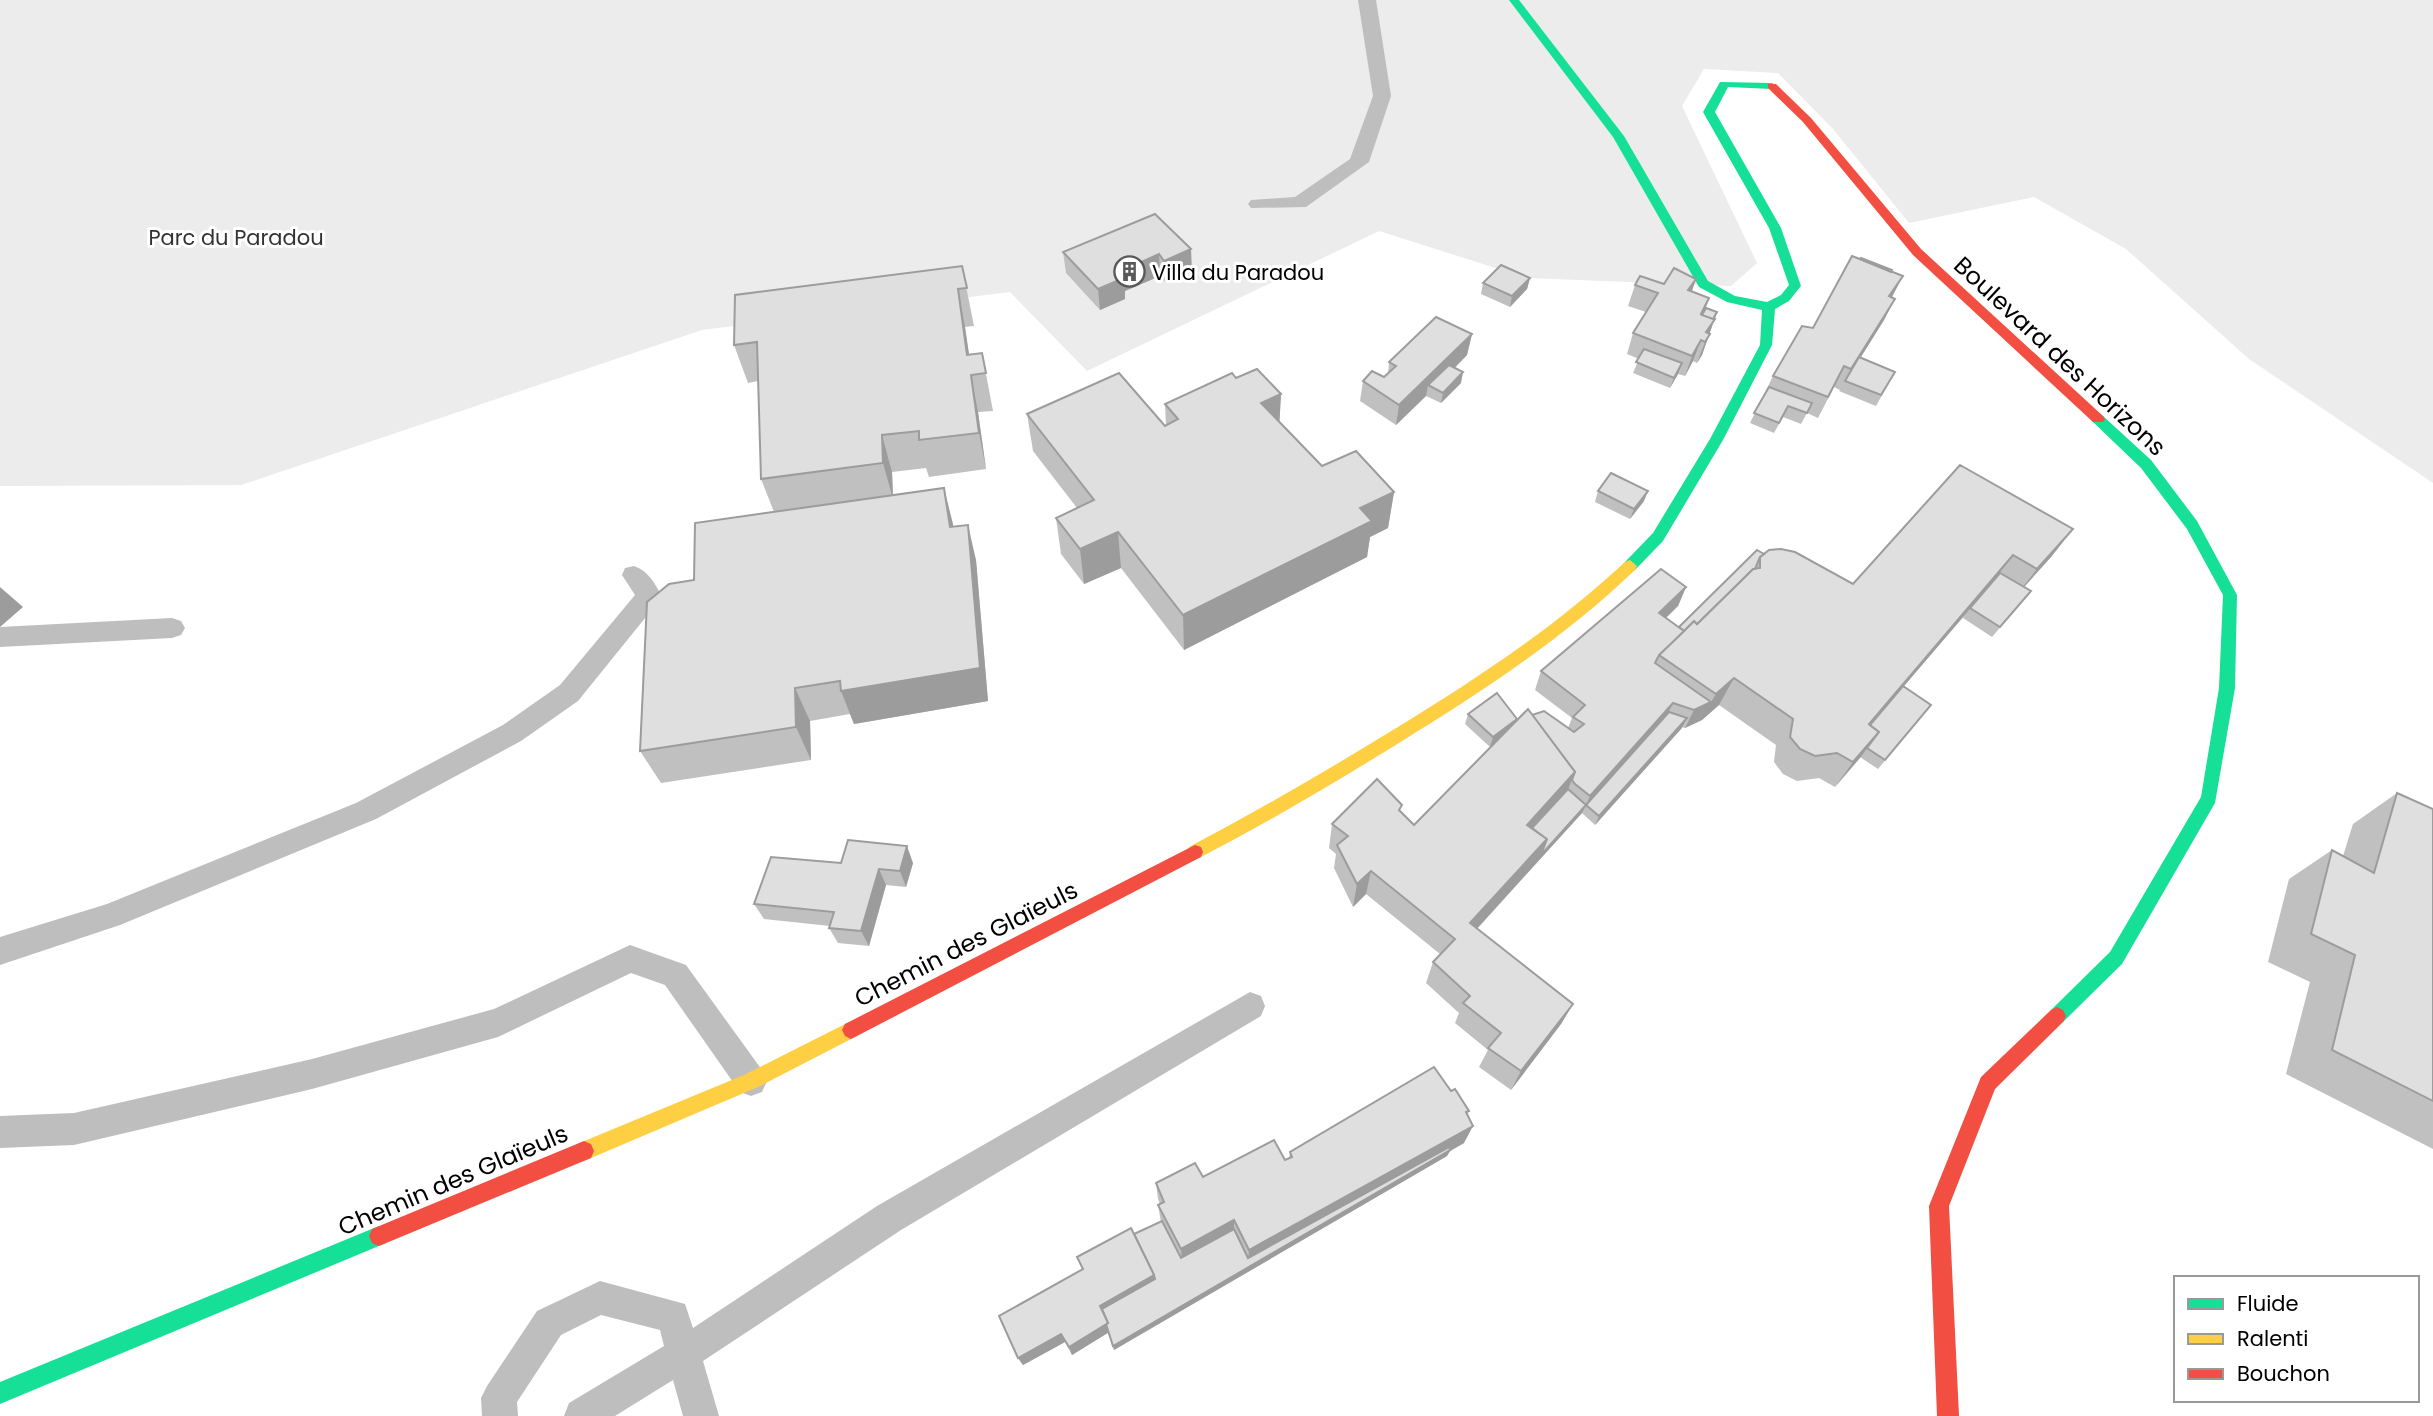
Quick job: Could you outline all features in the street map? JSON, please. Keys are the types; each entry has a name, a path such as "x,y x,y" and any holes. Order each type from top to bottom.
{"street":[{"path":"1514,0 1618,136 1703,284 1731,299 1769,307"},
{"name":"Boulevard des Horizons","path":"1769,307 1785,298 1795,286 1775,228 1709,112 1724,84 1775,86 1807,120 1917,252 2146,464 2192,525 2230,595 2227,688 2209,798 2116,958 1988,1083 1939,1206 1948,1416"},
{"name":"Chemin des Glaïeuls","path":"0,1393 751,1081 1284,806 1521,657 1606,590 1658,537 1716,440 1766,345 1769,307"}],"lane":[{"path":"1258,204 1299,204 1359,162 1382,96 1367,0"},
{"path":"0,951 110,916 366,811 512,733 569,693 649,595 634,575"},
{"path":"0,637 172,628"},
{"path":"0,1132 74,1129 312,1074 498,1022 630,959 675,975 751,1081"},
{"path":"582,1416 748,1314 889,1218 1250,1006"},
{"path":"499,1416 499,1398 549,1324 600,1298 673,1316 701,1416"}],"green space":[{"name":"Parc du Paradou","path":"0,0 2433,0 2433,483 2249,359 2126,249 2034,197 1909,223 1833,129 1778,73 1704,69 1682,106 1757,263 1731,286 1527,278 1379,231 1087,371 1010,292 702,330 241,485 0,486"}],"building":[{"path":"1155,214 1191,249 1164,261 1159,254 1119,272 1124,278 1098,289 1063,252"},
{"path":"1852,256 1903,276 1889,296 1895,299 1851,369 1844,366 1828,397 1773,376 1802,326 1813,328"},
{"path":"1861,258 1892,270 1891,272"},
{"path":"1501,265 1530,278 1512,296 1483,283"},
{"path":"962,266 967,288 958,289 967,355 982,353 986,373 971,375 979,433 919,440 919,431 882,435 883,463 761,479 757,342 734,345 735,295"},
{"path":"1674,268 1696,279 1688,290 1709,298 1701,314 1715,319 1706,332 1710,334 1705,342 1701,340 1692,356 1633,333 1658,293 1635,285 1640,276 1664,284"},
{"path":"1706,308 1717,312 1713,319 1702,315"},
{"path":"1436,317 1472,334 1399,405 1363,381 1372,371 1384,377 1396,366 1389,362"},
{"path":"1644,349 1682,363 1674,378 1636,362"},
{"path":"1859,357 1895,372 1881,395 1845,381"},
{"path":"1449,365 1463,372 1443,393 1428,385"},
{"path":"1257,369 1281,394 1261,403 1322,466 1356,451 1394,492 1360,508 1372,521 1183,615 1118,532 1080,549 1056,518 1094,500 1027,414 1119,373 1165,426 1178,419 1165,404 1232,373 1236,378"},
{"path":"1769,387 1812,403 1807,413 1788,406 1779,423 1754,413"},
{"path":"1960,465 2073,529 2037,569 2013,555 1869,724 1879,732 1853,762 1837,753 1815,756 1800,749 1790,737 1793,719 1734,678 1716,694 1659,655 1694,621 1697,624 1753,569 1760,568 1760,557 1769,550 1795,552 1853,584"},
{"path":"1611,473 1648,491 1634,509 1598,491"},
{"path":"944,488 950,527 968,525 980,668 841,691 840,681 795,688 796,727 640,751 647,602 669,584 694,580 695,523"},
{"path":"1757,550 1764,554 1755,569 1697,624 1694,621 1684,631 1679,627"},
{"path":"1661,569 1686,587 1659,613 1684,631 1659,655 1655,663 1711,702 1694,710 1673,703 1590,796 1572,780 1575,772 1532,715 1544,711 1574,732 1584,724 1573,717 1585,705 1541,671"},
{"path":"2000,573 2031,591 2000,627 1970,608"},
{"path":"1903,686 1931,705 1885,760 1867,748 1879,732 1870,725"},
{"path":"1497,693 1517,719 1493,737 1468,714"},
{"path":"1528,709 1575,772 1527,825 1547,839 1470,923 1573,1004 1521,1071 1488,1048 1501,1033 1463,1003 1470,996 1433,962 1455,939 1371,871 1357,884 1337,845 1348,836 1332,824 1377,779 1402,805 1399,810 1414,825"},
{"path":"1669,712 1687,718 1599,816 1586,805"},
{"path":"1568,789 1586,805 1541,855 1547,839 1532,828"},
{"path":"2397,793 2433,809 2433,1101 2332,1050 2355,955 2311,934 2332,850 2374,873"},
{"path":"848,840 907,846 900,871 879,869 861,931 829,928 834,912 754,904 771,857 841,863"},
{"path":"1434,1067 1451,1091 1455,1089 1469,1111 1466,1112 1473,1126 1249,1250 1234,1220 1181,1249 1158,1205 1164,1202 1156,1183 1195,1163 1203,1177 1274,1140 1285,1160 1292,1157 1290,1152"},
{"path":"1449,1147 1450,1150 1113,1346 1102,1309 1155,1279 1134,1234 1162,1221 1181,1258 1234,1229 1248,1258"},
{"path":"1131,1228 1154,1275 1100,1306 1108,1323 1069,1347 1061,1334 1018,1358 999,1316 1083,1269 1077,1257"}],"traffic: fast":[{"path":"1514,0 1618,136 1703,284 1731,299 1769,307 1785,298 1795,286 1775,228 1709,112 1724,84 1772,86"},
{"path":"1630,566 1658,537 1716,440 1766,345 1769,307"},
{"path":"2057,1016 2116,958 2209,798 2227,688 2230,595 2192,525 2146,464 2098,419"},
{"path":"0,1393 379,1236"}],"traffic: slow":[{"path":"1195,852 1309,789 1476,686 1582,610 1630,566"},
{"path":"584,1151 751,1081 851,1030"}],"traffic: jam":[{"path":"1772,86 1807,120 1917,252 2098,419"},
{"path":"851,1030 1195,852"},
{"path":"1948,1416 1939,1206 1988,1083 2057,1016"},
{"path":"379,1236 584,1151"}],"place":[{"name":"Villa du Paradou","path":"1129,272"}]}
